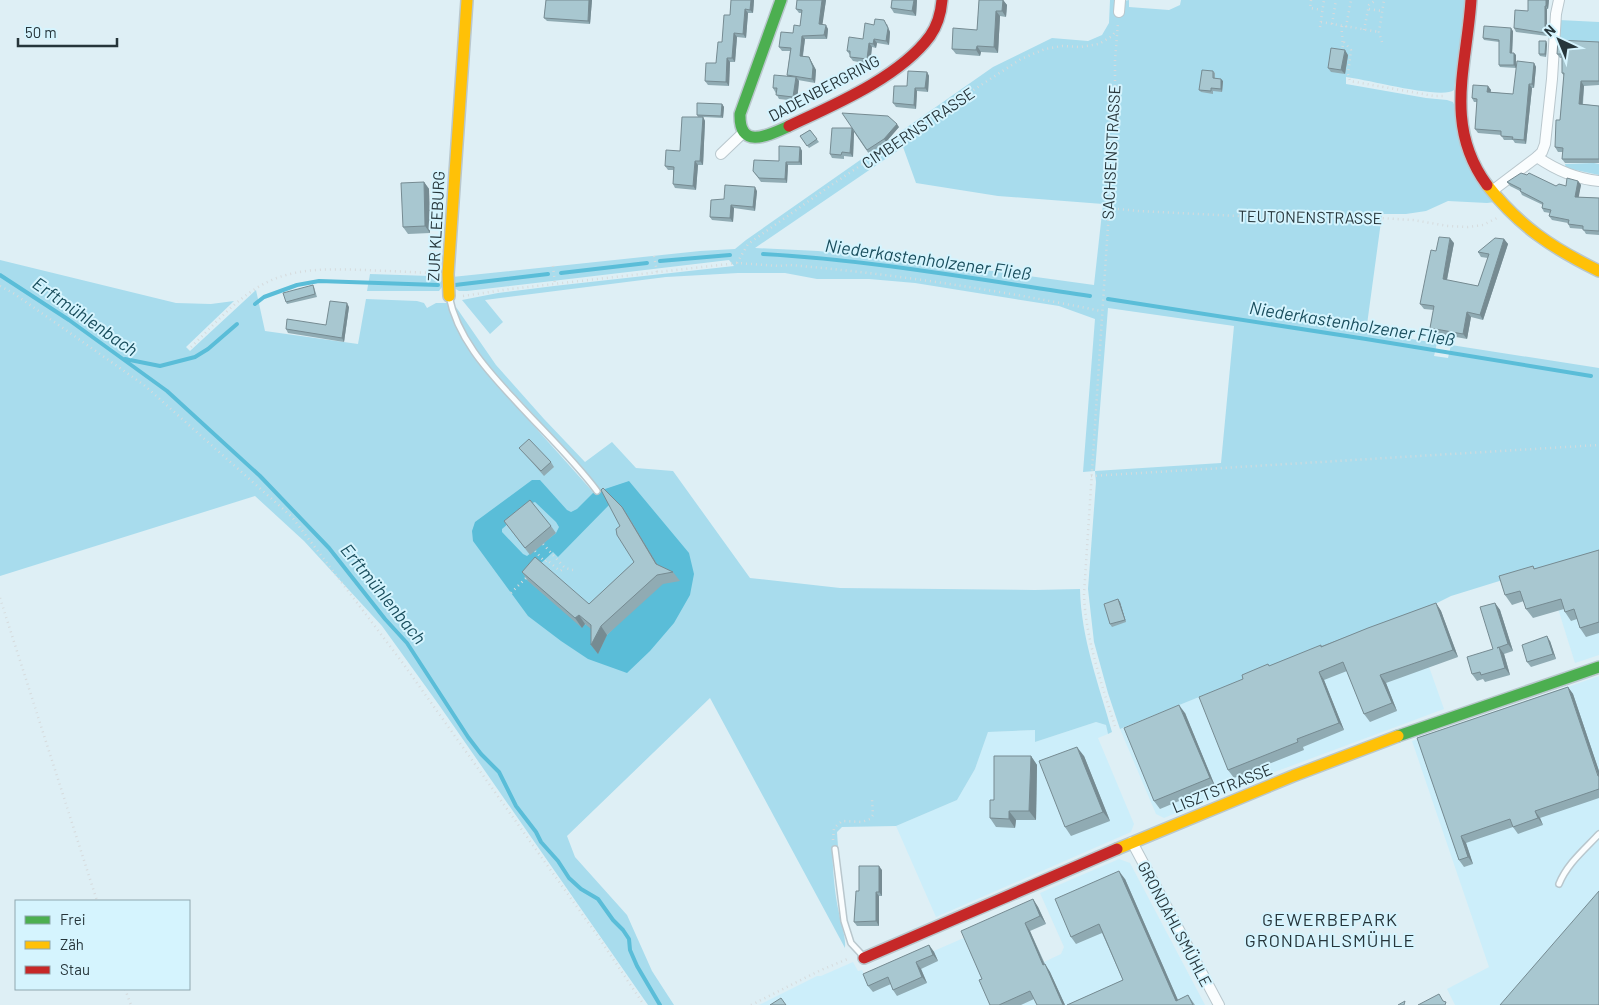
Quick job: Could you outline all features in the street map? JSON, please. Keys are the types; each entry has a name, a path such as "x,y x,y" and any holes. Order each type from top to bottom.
{"street":[{"name":"ZUR KLEEBURG","path":"449,296 448,274 467,0"},
{"name":"DADENBERGRING","path":"781,0 740,114 741,127 744,132 757,138 767,136 860,90 909,58 930,37 940,16 942,0"},
{"path":"1119,12 1120,0"},
{"path":"1471,0 1460,96 1466,145 1474,163 1507,210 1528,229 1554,248 1599,270"},
{"path":"1492,191 1537,157 1545,144 1556,14 1559,0"},
{"path":"721,154 744,132"},
{"path":"1537,157 1568,174 1599,181"},
{"name":"LISZTSTRASSE","path":"864,958 1132,842 1357,752 1599,667"},
{"name":"GRONDAHLSMÜHLE","path":"1132,842 1219,1005"}],"lane":[{"name":"ZUR KLEEBURG","path":"449,296 455,317 464,337 490,373 598,491"},
{"path":"1559,884 1573,861 1599,834"},
{"path":"835,849 844,922 851,943 864,958"}],"path":[{"path":"1311,0 1310,8 1323,10"},
{"path":"1320,27 1324,0"},
{"path":"1332,24 1336,0"},
{"path":"1346,27 1351,0"},
{"path":"1365,0 1369,7 1382,11"},
{"path":"1364,30 1369,7 1376,0"},
{"path":"1382,42 1379,32 1384,0"},
{"name":"SACHSENSTRASSE","path":"1116,726 1097,667 1084,612 1084,594 1090,476 1115,118 1119,12"},
{"path":"1320,22 1379,32"},
{"path":"1342,26 1341,36 1351,50 1348,74 1350,81 1434,96 1460,96"},
{"name":"CIMBERNSTRASSE","path":"737,263 748,244 830,186 1021,59 1045,49 1099,44 1112,36 1117,30"},
{"path":"1341,54 1344,42"},
{"name":"TEUTONENSTRASSE","path":"1108,208 1240,216 1379,218 1468,227 1483,225 1507,210"},
{"path":"654,256 657,272"},
{"path":"449,296 463,296 737,263 790,265 873,273 974,287 1101,311"},
{"path":"553,266 555,284"},
{"path":"191,347 251,291 261,285 290,274 322,269 448,274"},
{"path":"0,286 13,293 144,385 292,517 402,662 591,927 644,1005"},
{"path":"1090,476 1599,445"},
{"path":"543,544 564,567 573,570"},
{"path":"535,551 544,561 547,560 560,571 564,567"},
{"path":"538,568 544,561"},
{"path":"511,593 532,573"},
{"path":"0,598 97,900"},
{"path":"835,849 834,828 842,821 862,822 870,819 872,815 872,799"},
{"path":"751,1005 821,970 851,958 864,958"},
{"path":"126,990 131,1005"}],"shaded area":[{"path":"1110,0 1115,0 1114,12 1122,13 1124,1 1129,0 1129,7 1169,10 1180,5 1181,0 1465,0 1454,90 1447,92 1420,91 1346,77 1346,84 1453,102 1495,202 1448,201 1426,211 1406,214 1382,214 1366,332 1437,343 1434,356 1448,358 1451,345 1599,368 1599,550 1451,596 1411,616 1278,665 1120,729 1094,642 1088,589 1096,482 1095,471 1083,472 1095,319 1059,306 915,283 869,279 817,279 785,273 738,273 666,277 485,300 503,322 490,334 462,300 498,293 554,286 734,266 729,260 467,291 459,291 454,288 452,277 735,249 993,67 1052,38 1088,41 1102,35 1109,23","holes":["903,147 916,183 998,196 1103,204 1094,285 949,265 818,251 755,248","1108,308 1234,326 1221,463 1095,471"]},
{"path":"1559,20 1599,22 1599,46 1559,44"},
{"path":"1565,164 1599,164 1599,175 1566,168"},
{"path":"0,260 176,303 211,304 234,301 186,347 190,351 256,290 265,331 358,344 366,299 417,301 424,303 427,308 436,303 447,303 462,337 482,368 594,493 599,490 589,477 475,348 458,319 456,307 496,365 585,462 612,442 636,468 673,471 750,578 840,588 1080,589 1087,643 1112,732 1108,734 1106,725 1096,722 1035,742 1035,730 988,732 975,769 957,800 896,826 842,827 837,832 838,847 832,847 837,905 845,948 710,698 567,836 575,857 627,915 652,971 674,1005 648,1005 382,626 304,541 255,496 0,576"},
{"path":"370,274 430,276 443,282 439,291 367,291"},
{"path":"532,480 540,480 571,512 577,509 593,493 629,481 689,553 694,574 690,595 674,623 650,651 627,673 588,659 528,616 473,541 472,531 475,522","holes":["535,502 559,527 556,533 527,556 502,532 502,529","610,504 620,508 628,516 664,576 605,637 585,624 582,627 525,578 553,552 558,557"]},
{"path":"1599,550 1599,655 1575,663 1545,567"},
{"path":"1411,616 1444,709 1264,776 1164,818 1156,814 1120,729 1278,665"},
{"path":"1599,676 1599,1005 1455,1005 1447,989 1489,967 1412,741"},
{"path":"1096,722 1106,725 1108,734 1098,738 1134,824 1131,832 936,917 896,826 957,800 975,769 988,732 1035,730 1035,742"},
{"path":"1119,859 1130,863 1205,1005 1021,1005 1044,962 1061,954 1064,947 1040,893"},
{"path":"966,937 987,986 992,1005 759,1005 817,976 853,962 858,971 862,970 867,980"}],"building":[{"path":"546,0 589,0 588,21 544,18"},
{"path":"731,0 751,0 750,10 745,9 743,34 734,33 732,58 727,58 726,82 705,81 706,63 716,63 718,42 722,42 724,15 730,15"},
{"path":"797,0 822,0 819,24 826,25 824,35 802,36 800,56 809,57 813,67 812,79 787,75 791,48 779,47 781,32 793,33 794,25 800,26 802,10 796,9"},
{"path":"892,0 914,0 912,11 891,8"},
{"path":"979,0 1003,0 1002,11 996,11 994,47 977,46 976,50 952,49 953,28 977,30"},
{"path":"1528,0 1546,0 1545,33 1514,28 1515,10 1528,11"},
{"path":"875,19 884,20 888,28 886,41 874,39 873,44 869,43 867,59 850,57 850,51 847,51 849,37 863,39 865,23 874,25"},
{"path":"1484,26 1511,28 1510,53 1514,53 1514,65 1499,65 1499,40 1483,38"},
{"path":"1558,40 1599,42 1599,81 1581,81 1579,104 1599,106 1599,159 1562,159 1563,148 1555,147 1556,120 1560,120 1564,73 1562,73 1562,54 1557,54"},
{"path":"1539,41 1546,41 1545,54 1539,54"},
{"path":"1331,48 1345,50 1341,70 1328,68"},
{"path":"1517,61 1534,63 1532,84 1529,84 1524,140 1501,136 1501,131 1475,129 1477,99 1472,98 1473,85 1488,86 1487,92 1513,94"},
{"path":"1202,70 1213,71 1213,78 1221,79 1221,89 1211,88 1211,91 1199,90"},
{"path":"908,71 927,72 925,88 915,88 914,105 893,103 894,86 907,86"},
{"path":"774,75 796,77 793,97 776,95 777,88 773,88"},
{"path":"697,103 722,104 721,116 697,115"},
{"path":"842,113 888,116 897,124 884,139 867,150"},
{"path":"682,117 703,117 700,161 695,161 693,186 673,184 674,167 665,166 666,150 680,151"},
{"path":"832,128 852,128 850,153 842,152 841,155 830,154"},
{"path":"810,130 817,139 807,146 800,136"},
{"path":"779,146 800,147 799,162 786,162 785,179 759,178 753,171 754,160 779,161"},
{"path":"1521,173 1527,175 1529,173 1556,186 1559,184 1566,186 1567,178 1578,181 1575,197 1599,198 1599,231 1583,230 1583,226 1568,224 1569,220 1549,216 1551,210 1542,208 1543,203 1507,182"},
{"path":"424,182 425,226 403,227 401,183"},
{"path":"725,185 755,187 753,207 731,205 730,218 710,217 711,200 724,199"},
{"path":"1439,237 1450,238 1443,279 1478,286 1489,254 1478,252 1495,238 1504,239 1480,315 1467,312 1463,334 1430,328 1434,306 1420,304 1431,250 1436,251"},
{"path":"313,285 315,294 286,302 283,293"},
{"path":"330,301 347,303 342,338 286,329 287,319 326,325"},
{"path":"529,439 551,462 541,471 519,448"},
{"path":"603,488 622,507 656,564 673,572 657,575 601,626 591,645 591,625 579,615 575,618 522,572 535,557 589,604 634,562 617,535 616,529 620,526 601,490"},
{"path":"530,500 551,526 525,548 504,521"},
{"path":"1599,550 1599,622 1580,628 1574,609 1565,612 1561,599 1526,609 1520,591 1505,595 1499,576 1533,566 1534,569"},
{"path":"1118,599 1125,620 1110,624 1104,604"},
{"path":"1436,603 1453,650 1380,675 1392,703 1364,714 1343,662 1319,672 1339,723 1297,739 1298,742 1228,770 1199,697 1243,679 1242,675 1268,664 1269,666"},
{"path":"1495,603 1508,644 1499,647 1505,668 1481,675 1480,672 1472,674 1467,657 1493,649 1480,607"},
{"path":"1547,636 1553,654 1527,662 1522,645"},
{"path":"1568,687 1599,776 1599,789 1535,811 1538,818 1513,827 1510,819 1461,836 1468,857 1459,860 1417,738"},
{"path":"1179,705 1210,778 1154,801 1124,728"},
{"path":"1077,747 1103,812 1065,827 1039,761"},
{"path":"994,756 1031,756 1029,811 1009,811 1009,819 990,818 990,800 994,800"},
{"path":"859,866 879,866 879,892 876,892 876,921 854,922 856,891 859,891"},
{"path":"1119,871 1176,1001 1188,995 1193,1005 1067,1005 1123,980 1099,924 1071,937 1055,899"},
{"path":"1599,891 1599,1005 1500,1005"},
{"path":"1033,899 1040,916 1025,923 1063,1005 1037,1005 1030,991 999,1005 990,1005 979,980 982,979 961,931"},
{"path":"929,945 933,955 916,962 922,977 893,990 888,977 868,986 863,974"},
{"path":"1439,994 1443,1001 1446,1002 1445,1005 1418,1005"},
{"path":"781,998 786,1005 770,1005"}],"waterway":[{"name":"Niederkastenholzener Fließ","path":"763,254 886,266 1090,296"},
{"name":"Niederkastenholzener Fließ","path":"660,261 730,255"},
{"name":"Niederkastenholzener Fließ","path":"561,273 647,263"},
{"name":"Niederkastenholzener Fließ","path":"455,285 548,274"},
{"name":"Erftmühlenbach","path":"0,275 69,320 167,391 260,476 329,548 385,619 407,643 468,737 481,754 499,772 516,806 536,832 541,842 558,861 569,878 581,889 598,899 613,920 623,930 629,939 630,950 637,966 660,1005"},
{"name":"Niederkastenholzener Fließ","path":"255,304 264,297 297,285 319,281 438,285"},
{"name":"Niederkastenholzener Fließ","path":"1108,299 1591,376"},
{"name":"Niederkastenholzener Fließ","path":"125,359 160,366 195,357 208,349 237,324"}],"traffic: fast":[{"path":"781,0 740,114 744,133 750,136 764,136 789,126"},
{"path":"1398,736 1599,667"}],"traffic: slow":[{"path":"449,296 448,274 467,0"},
{"path":"1487,185 1499,200 1537,235 1566,254 1599,271"},
{"path":"1117,849 1293,776 1398,736"}],"traffic: jam":[{"path":"789,126 845,99 884,77 902,64 930,36 938,19 942,0"},
{"path":"1471,0 1461,94 1462,117 1465,140 1474,162 1487,185"},
{"path":"864,958 1117,849"}],"district":[{"name":"GEWERBEPARK GRONDAHLSMÜHLE","path":"1330,930"}]}
